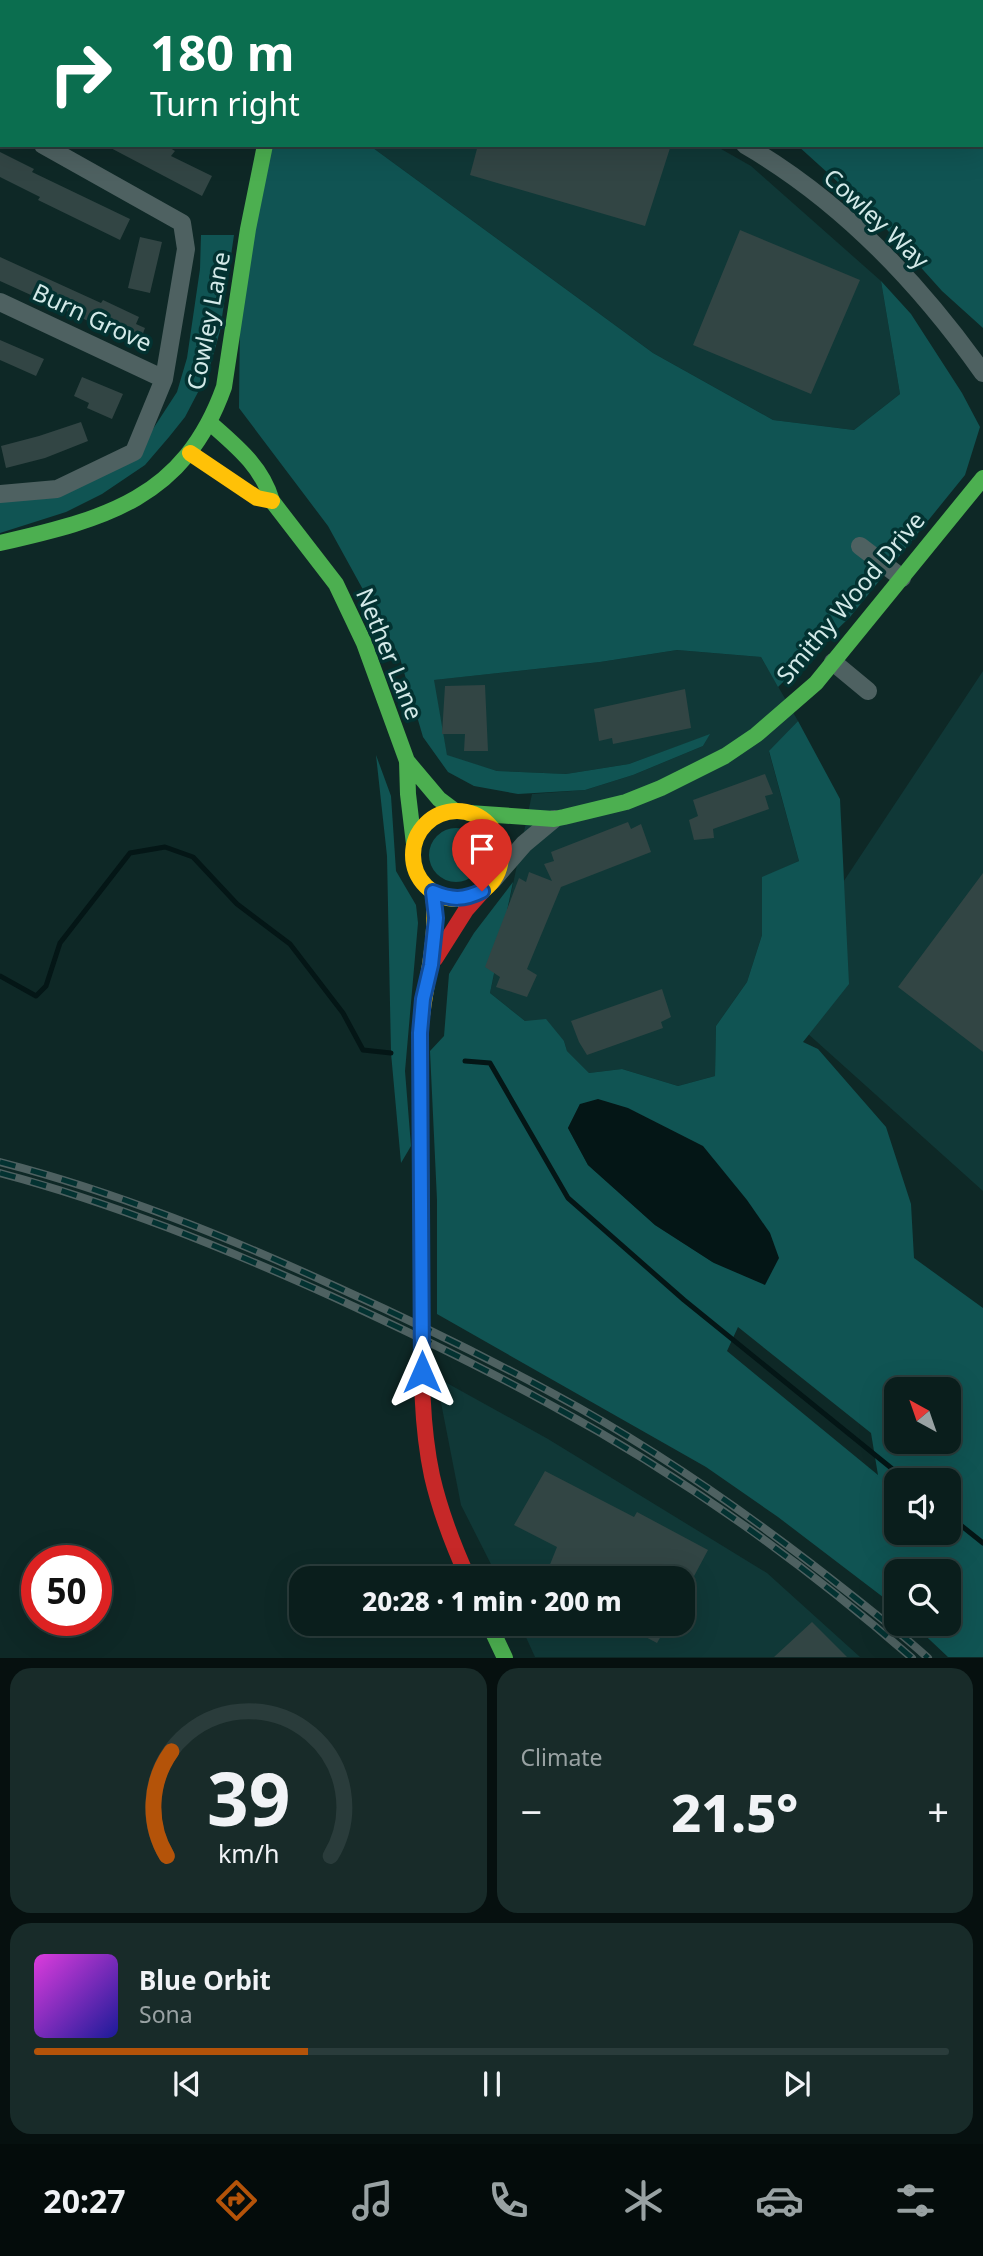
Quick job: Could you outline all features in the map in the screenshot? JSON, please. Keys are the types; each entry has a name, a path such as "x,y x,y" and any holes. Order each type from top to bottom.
{"main road":[{"name":"Cowley Lane","path":"0,543 112,511 172,471 190,453 209,422 224,384 265,147"},
{"name":"Nether Lane","path":"209,422 253,464 269,485 272,500 336,584 364,643 407,761 414,844"},
{"path":"190,453 257,498 272,500"},
{"name":"Smithy Wood Drive","path":"462,812 554,819 626,802 725,756 756,735 816,683 983,478"},
{"name":"Nether Lane","path":"407,761 439,799 462,812"},
{"path":"431,965 466,910 487,886 498,869 500,855 498,841 492,829 482,819 462,812 441,814 429,821 414,844 416,872 423,883 445,898 458,899 471,897 487,886"},
{"path":"433,892 436,918 420,1033 422,1358 425,1423 432,1475 448,1532 463,1566"},
{"path":"494,1636 505,1657"}],"street":[{"path":"0,494 57,489 134,452 164,379 186,249 182,223 47,147"},
{"name":"Cowley Way","path":"748,147 777,164 839,213 892,263 962,344 983,373"},
{"name":"Burn Grove","path":"0,302 164,379"},
{"name":"Cowley Way","path":"962,344 983,353"},
{"path":"860,546 902,578"},
{"path":"833,662 869,691"},
{"name":"Smithy Wood Drive","path":"487,886 524,844 554,819"}],"shaded area":[{"path":"269,147 372,147 653,353 773,420 854,430 900,394 881,281 911,314 962,393 980,427 965,475 850,617 778,687 761,657 677,650 600,662 434,680 447,755 497,771 566,774 629,764 710,734 703,746 633,775 585,790 518,794 474,786 448,772 423,737 399,655 328,526 239,408 240,315"},
{"path":"372,147 718,147 751,166 881,281 900,394 854,430 773,420 653,353"},
{"path":"799,147 983,147 983,328 942,291 872,213"},
{"path":"201,235 234,235 220,331 208,373 185,417 145,465 102,494 66,512 0,533 0,501 57,489 151,432 177,392 187,358 200,269"},
{"path":"677,650 761,657 798,721 769,752 799,861 762,878 762,935 747,982 716,1026 715,1076 678,1086 622,1069 589,1073 567,1051 564,1041 525,1021 490,993 532,794 585,790 633,775 703,746 709,735 629,764 566,774 497,771 447,756 433,680 600,662"},
{"path":"983,671 983,1191 767,997"},
{"path":"798,721 840,799 849,984 803,1042 818,1049 886,1127 911,1204 914,1258 983,1308 983,1657 948,1657 926,1636 961,1636 961,1559 884,1559 884,1598 778,1517 706,1467 437,1314 437,1200 430,1051 444,1036 449,974 474,933 513,882 490,993 525,1021 546,1019 564,1041 567,1051 589,1073 622,1069 678,1086 715,1076 716,1026 747,982 762,935 762,877 799,861 769,751","holes":["580,1104 714,1263 655,1225 588,1165 568,1128","738,1327 871,1433 878,1475 727,1351"]},
{"path":"376,755 391,796 396,871 416,905 418,923 405,1071 411,1146 401,1163 391,1053 387,856"},
{"path":"461,828 471,832 479,840 483,855 479,870 471,878 451,882 441,878 433,870 429,850 433,840 441,832"},
{"path":"598,1099 628,1108 703,1146 770,1233 779,1258 765,1285 714,1263 655,1225 588,1165 568,1128 580,1104"},
{"path":"436,1377 548,1439 767,1573 860,1657 535,1657 525,1636 695,1636 695,1566 492,1566 461,1505"}],"building":[{"path":"109,147 168,147 175,151 171,156 212,176 202,196"},
{"path":"477,147 670,147 645,226 470,175"},
{"path":"0,152 34,169 32,172 130,219 120,240 38,200 40,197 0,177"},
{"path":"740,230 860,280 811,394 693,345"},
{"path":"140,237 162,242 150,293 128,288"},
{"path":"0,257 101,303 103,300 139,317 136,324 145,328 139,344 0,281"},
{"path":"0,340 44,359 36,376 0,360"},
{"path":"82,377 123,394 112,419 87,408 89,403 74,396"},
{"path":"81,422 88,441 45,458 6,468 1,446"},
{"path":"485,685 488,751 464,751 465,734 442,734 445,686"},
{"path":"685,689 691,728 613,744 612,738 599,741 594,709"},
{"path":"765,774 773,794 765,796 769,809 713,829 714,838 694,840 689,820 698,816 693,800"},
{"path":"628,822 631,829 641,824 651,852 561,887 527,969 537,975 527,997 496,987 500,977 485,967 519,878 526,882 529,872 552,881 544,864 554,861 551,852"},
{"path":"983,873 983,1052 898,987"},
{"path":"662,989 671,1017 661,1022 663,1028 587,1055 571,1021"},
{"path":"545,1471 634,1517 637,1512 708,1550 695,1574 695,1566 549,1566 557,1547 514,1525"},
{"path":"812,1622 847,1657 774,1657"},
{"path":"644,1636 661,1636 657,1643"}],"waterway":[{"path":"0,976 36,996 46,986 60,943 130,853 165,847 193,857 237,904 290,944 343,1013 363,1050 391,1053"},
{"path":"465,1061 490,1063 568,1198 684,1300 891,1468"},
{"path":"961,1525 983,1543"}],"railway":[{"path":"0,1162 87,1187 215,1234 394,1313 528,1380 632,1439 746,1515 928,1658"},
{"path":"0,1173 127,1212 250,1261 386,1322 522,1390 597,1431 691,1489 783,1554 912,1658"}],"traffic: fast":[{"path":"0,543 106,513 136,498 163,479 187,455 207,425 224,387 248,229 265,147"},
{"path":"209,422 255,467 272,501 336,584 364,643 407,761 439,799 455,811"},
{"path":"469,813 554,819 564,817 626,802 725,756 756,735 816,683 983,478"},
{"path":"407,761 414,844"},
{"path":"495,1636 505,1658"}],"traffic: slow":[{"path":"190,453 257,498 272,501"},
{"path":"457,811 474,815 488,824 497,838 501,855 497,872 488,886 474,895 457,899 440,895 426,886 417,872 413,855 417,838 426,824 440,815 457,811"},
{"path":"422,1291 420,1033 433,946 433,893"}],"traffic: jam":[{"path":"435,959 466,910 482,892"},
{"path":"422,1291 422,1384 428,1453 443,1515 463,1566"}],"route":[{"path":"422,1372 420,1033 436,918 433,892 445,898 458,899 471,897 482,891"}]}
